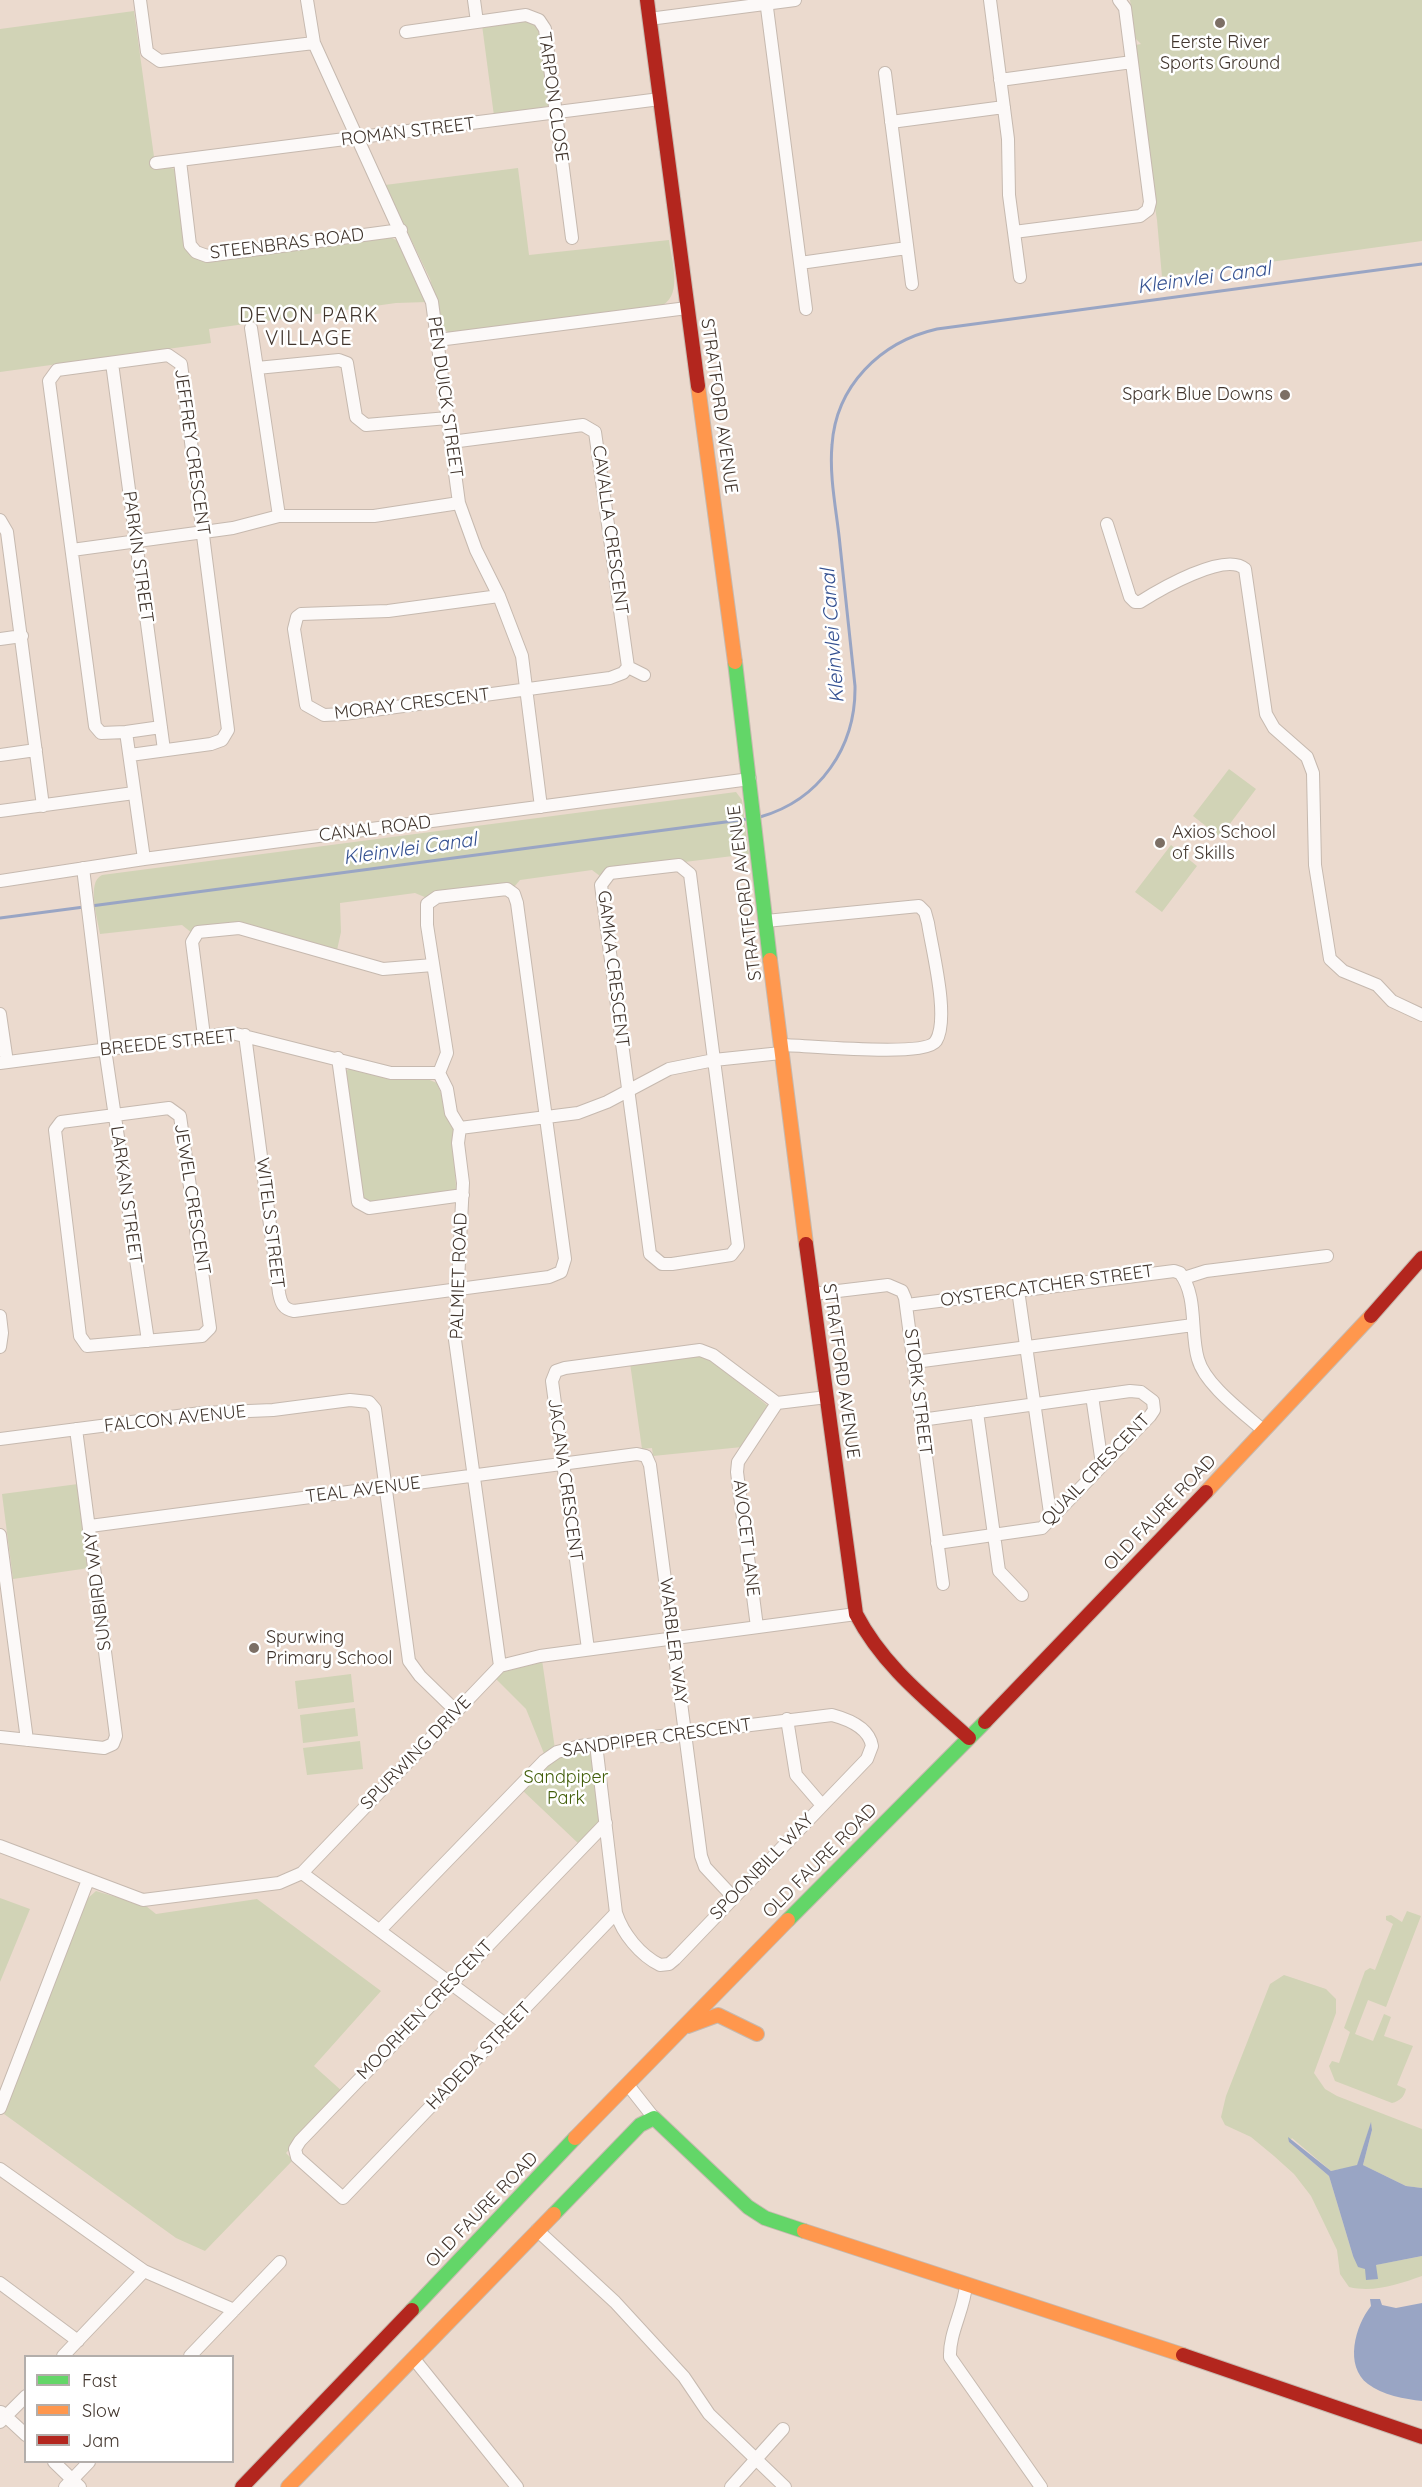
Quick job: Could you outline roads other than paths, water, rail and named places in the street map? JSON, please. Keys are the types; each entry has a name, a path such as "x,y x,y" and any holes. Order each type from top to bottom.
{"street":[{"path":"140,0 147,52 160,61 315,43"},
{"name":"PEN DUICK STREET","path":"307,0 315,43 429,290 438,340 459,502 476,550 499,596 522,656 528,688 541,807"},
{"path":"474,0 477,22"},
{"name":"STRATFORD AVENUE","path":"646,0 750,779 781,1049 856,1614 873,1646 887,1662 969,1738"},
{"path":"649,19 795,0"},
{"path":"990,0 1004,107 1020,277"},
{"path":"1014,232 1140,216 1148,210 1150,202 1125,8 1119,0"},
{"path":"766,2 806,309"},
{"name":"TARPON CLOSE","path":"406,32 526,15 539,20 545,30 572,238"},
{"path":"1000,80 1132,62"},
{"path":"885,73 912,284"},
{"name":"ROMAN STREET","path":"156,163 660,99"},
{"path":"891,122 1004,107"},
{"name":"STEENBRAS ROAD","path":"180,161 190,245 200,255 207,256 401,230"},
{"path":"800,263 908,248"},
{"path":"438,340 687,308"},
{"path":"251,328 279,516"},
{"name":"JEFFREY CRESCENT","path":"126,732 101,733 95,726 49,381 57,370 162,355 171,356 182,364 228,730 222,740 211,744 130,755"},
{"path":"257,368 339,360 347,363 356,417 366,425 448,417"},
{"name":"PARKIN STREET","path":"111,363 164,750"},
{"name":"CAVALLA CRESCENT","path":"451,442 583,425 596,432 628,667"},
{"path":"72,550 203,532 279,516 374,516 459,502"},
{"path":"0,520 7,532 44,806"},
{"path":"1107,524 1130,597 1135,602 1140,602 1169,583 1222,565 1236,564 1245,569 1257,644 1263,702 1268,720 1307,758 1313,773 1315,866 1330,959 1343,970 1377,985 1392,1001 1422,1015"},
{"name":"MORAY CRESCENT","path":"499,596 388,611 301,614 297,617 294,629 303,699 310,709 324,715 528,688"},
{"path":"0,639 22,636"},
{"path":"528,688 610,678 623,673 628,667 644,675"},
{"path":"144,859 126,732 161,726"},
{"path":"0,755 36,750"},
{"name":"CANAL ROAD","path":"0,881 84,872 144,859 750,779"},
{"path":"0,811 134,793"},
{"name":"GAMKA CRESCENT","path":"629,1089 601,885 610,873 676,864 688,871 714,1060"},
{"name":"LARKAN STREET","path":"84,872 105,1049 148,1341"},
{"path":"439,1074 447,1053 426,911 430,900 437,897 503,888 514,894 564,1266 557,1275 549,1277 457,1290"},
{"path":"460,1128 544,1119 593,1108 669,1069 714,1060 781,1049 883,1050 929,1047 935,1042 940,1029 940,1001 926,912 919,906 766,921"},
{"path":"204,1036 192,942 198,932 239,928 383,969 433,965"},
{"path":"0,1014 4,1063"},
{"name":"BREEDE STREET","path":"4,1063 232,1033 391,1073 439,1074"},
{"name":"WITELS STREET","path":"245,1035 279,1293 284,1307 294,1311 457,1290"},
{"path":"338,1058 358,1202 369,1208 463,1196"},
{"path":"629,1089 650,1254 662,1264 731,1255 736,1251 738,1238 714,1060"},
{"name":"PALMIET ROAD","path":"439,1074 447,1089 451,1113 460,1128 458,1143 463,1196 455,1340 500,1666"},
{"name":"JEWEL CRESCENT","path":"170,1108 179,1113 210,1317 208,1332 202,1336 91,1348 82,1341 80,1336 55,1130 61,1122 114,1114 170,1108"},
{"path":"1264,1431 1203,1371 1198,1360 1184,1278 1206,1271 1327,1256"},
{"name":"OLD FAURE ROAD","path":"242,2487 680,2029 969,1738 1264,1431 1388,1298 1422,1258"},
{"name":"OYSTERCATCHER STREET","path":"907,1305 1167,1270 1180,1273 1184,1278"},
{"name":"STORK STREET","path":"813,1294 888,1285 902,1291 907,1305 915,1362 943,1584"},
{"path":"1018,1290 1051,1520"},
{"path":"0,1316 2,1332 0,1347"},
{"path":"915,1362 1193,1325"},
{"name":"JACANA CRESCENT","path":"588,1649 552,1382 554,1375 560,1369 705,1350 777,1403"},
{"name":"QUAIL CRESCENT","path":"921,1420 1092,1396 1141,1392 1153,1401 1154,1410 1150,1416 1042,1528 993,1537 937,1543"},
{"path":"1092,1396 1102,1464"},
{"path":"777,1403 827,1397"},
{"name":"FALCON AVENUE","path":"0,1439 201,1413 273,1410 365,1400 375,1409 385,1487"},
{"name":"AVOCET LANE","path":"757,1627 737,1467 740,1456 777,1403"},
{"path":"977,1412 999,1571 1022,1595"},
{"name":"SUNBIRD WAY","path":"27,1740 104,1748 112,1744 116,1736 76,1429"},
{"name":"TEAL AVENUE","path":"90,1526 637,1454"},
{"name":"WARBLER WAY","path":"637,1454 646,1456 650,1462 703,1862 710,1874 733,1897"},
{"path":"385,1487 409,1661 420,1676 456,1711"},
{"path":"0,1536 27,1740 0,1737"},
{"path":"500,1666 513,1661 588,1649 856,1614"},
{"name":"SPURWING DRIVE","path":"0,1846 132,1898 152,1900 279,1883 302,1873 500,1666"},
{"name":"SANDPIPER CRESCENT","path":"380,1930 544,1761 565,1749 832,1715 853,1721 871,1740 867,1759"},
{"path":"787,1719 796,1775 821,1804"},
{"path":"596,1744 616,1913"},
{"name":"SPOONBILL WAY","path":"616,1913 624,1932 653,1961 660,1965 669,1964 821,1804 867,1759"},
{"name":"MOORHEN CRESCENT","path":"343,2198 300,2160 295,2153 297,2145 606,1822"},
{"path":"302,1873 508,2026"},
{"path":"0,2108 88,1880"},
{"name":"HADEDA STREET","path":"343,2198 616,1913"},
{"path":"680,2029 718,2015 757,2034"},
{"path":"628,2085 654,2118 748,2207 765,2218 1158,2347 1422,2437"},
{"path":"288,2487 640,2125 654,2118"},
{"path":"0,2169 144,2271 234,2310"},
{"path":"537,2230 615,2302 684,2377 709,2414 758,2458 785,2487"},
{"path":"191,2355 280,2262"},
{"path":"64,2355 144,2271"},
{"path":"0,2283 78,2341"},
{"path":"966,2285 964,2303 951,2341 950,2357 1041,2487"},
{"path":"414,2359 517,2487"},
{"path":"24,2398 2,2416 24,2433"},
{"path":"731,2487 783,2429"},
{"path":"55,2463 73,2484 88,2463"}],"water":[{"path":"1371,2122 1372,2130 1363,2165 1406,2186 1422,2188 1422,2256 1376,2265 1378,2279 1366,2280 1365,2269 1358,2267 1353,2256 1329,2176 1289,2142 1288,2137 1331,2171 1357,2165"},
{"path":"1370,2299 1380,2299 1382,2305 1396,2308 1422,2303 1422,2401 1401,2398 1380,2391 1368,2384 1356,2367 1354,2346 1360,2324 1371,2306"}],"waterway":[{"name":"Kleinvlei Canal","path":"760,817 781,809 800,798 817,784 841,750 849,730 854,708 855,686 831,457 835,424 842,404 852,386 880,356 897,344 937,329 1422,264"},
{"name":"Kleinvlei Canal","path":"91,906 748,819"},
{"name":"Kleinvlei Canal","path":"0,918 84,907"}],"place":[{"name":"Eerste River Sports Ground","path":"1220,23"},
{"name":"Spark Blue Downs","path":"1285,395"},
{"name":"Axios School of Skills","path":"1160,843"},
{"name":"Spurwing Primary School","path":"254,1648"}],"district":[{"name":"DEVON PARK VILLAGE","path":"309,328"}],"park label":[{"name":"Sandpiper Park","path":"566,1788"}]}
